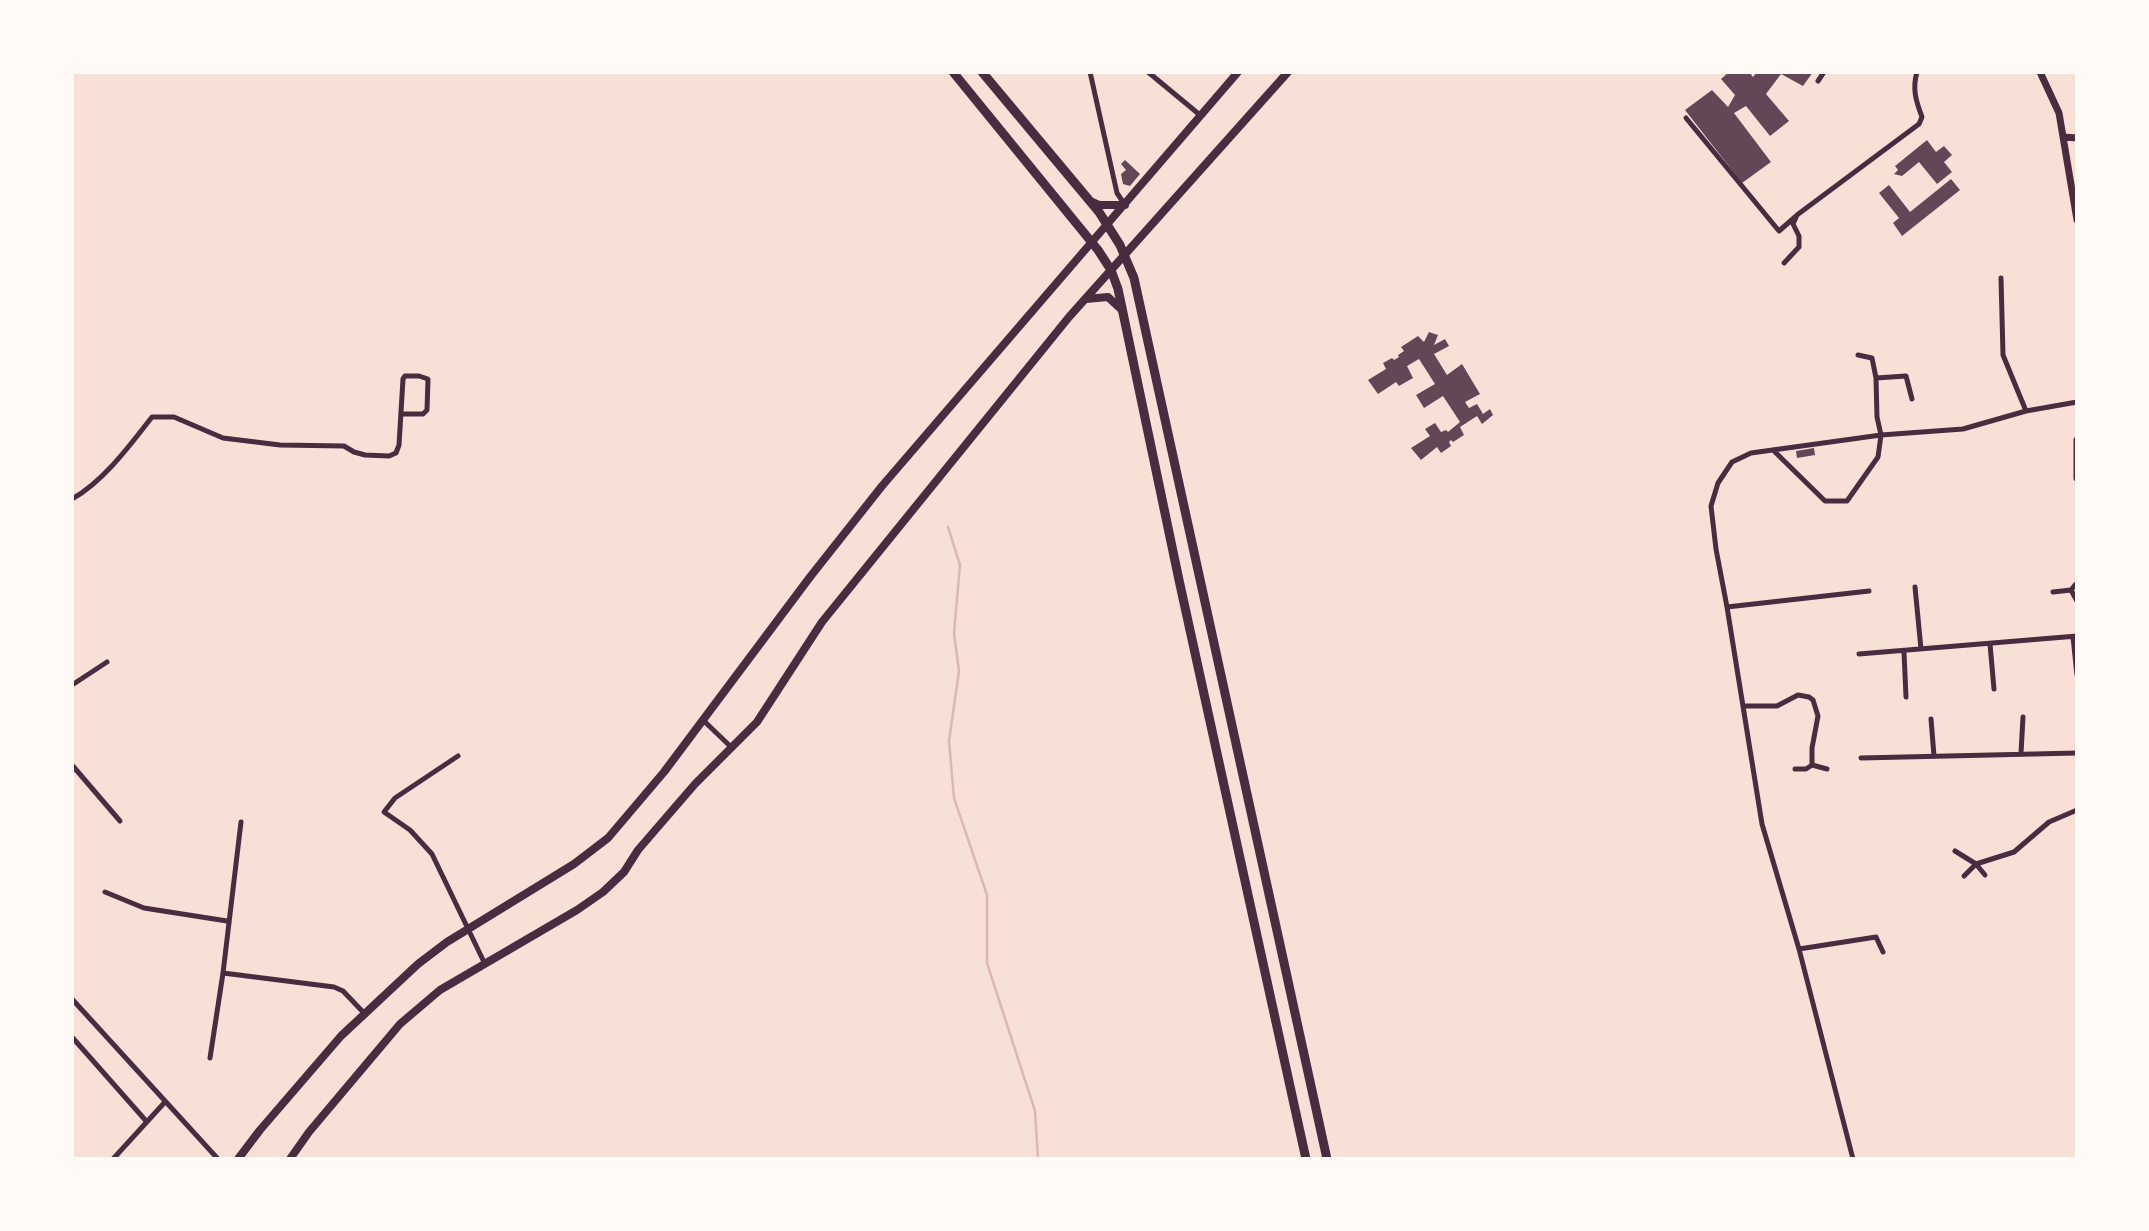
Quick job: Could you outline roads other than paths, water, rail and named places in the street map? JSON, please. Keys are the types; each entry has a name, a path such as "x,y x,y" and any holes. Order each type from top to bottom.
{"highway":[{"path":"953,72 1092,242 1111,270 1118,289 1306,1159"},
{"path":"982,72 1108,225 1134,278 1327,1159"}],"main road":[{"path":"238,1159 341,1036 418,964 574,864 608,838 651,788 882,486 1238,72"},
{"path":"290,1159 309,1132 400,1024 440,990 603,892 624,872 638,849 695,784 757,722 822,622 1086,299 1288,72"},
{"path":"1090,201 1099,205 1125,205"},
{"path":"1086,299 1108,298 1122,310"}],"street":[{"path":"1090,72 1117,193 1125,205"},
{"path":"1148,72 1200,115"},
{"path":"1818,81 1824,72"},
{"path":"1686,118 1779,231 1919,124 1922,117 1916,101 1917,72"},
{"path":"2040,72 2056,106 2077,220"},
{"path":"2064,138 2077,138"},
{"path":"1784,263 1799,247 1799,236 1793,225 1797,215"},
{"path":"2001,278 2003,355 2026,411"},
{"path":"1773,450 1825,501 1847,501 1878,457 1881,435 1872,358 1858,355"},
{"path":"72,499 83,492 129,446 152,416 173,416 223,438 280,445 344,446 365,455 389,456 396,453 399,445 403,379 405,376 419,376 428,379 427,410 423,414 401,414"},
{"path":"1876,378 1906,376 1912,399"},
{"path":"1853,1159 1799,949 1762,824 1711,506 1718,484 1732,462 1751,453 1881,435 1963,429 2026,411 2077,402"},
{"path":"2077,440 2077,478"},
{"path":"1914,587 1921,649"},
{"path":"2053,592 2073,588 2077,601"},
{"path":"1727,607 1869,592"},
{"path":"1859,654 2075,637 2077,675"},
{"path":"1990,644 1994,689"},
{"path":"1904,652 1906,697"},
{"path":"72,685 107,662"},
{"path":"1744,706 1777,706 1798,695 1809,697 1816,705 1818,716 1812,765"},
{"path":"2021,753 2023,717"},
{"path":"1931,719 1934,756"},
{"path":"703,720 732,747"},
{"path":"1861,758 2077,753"},
{"path":"458,756 396,798 384,812 410,830 432,854 484,962"},
{"path":"72,765 120,821"},
{"path":"1795,769 1806,769 1812,765 1827,769"},
{"path":"1964,876 1976,864 2014,852 2049,822 2077,810"},
{"path":"210,1058 241,822"},
{"path":"1955,851 1976,864 1985,875"},
{"path":"105,892 144,908 227,920"},
{"path":"1799,949 1876,937 1883,952"},
{"path":"223,973 334,987 364,1013"},
{"path":"72,999 218,1159"},
{"path":"72,1037 147,1122"},
{"path":"113,1159 165,1102"}],"waterway":[{"path":"948,527 960,565 954,633 959,671 949,741 954,798 987,895 987,963 1035,1111 1038,1159"}]}
